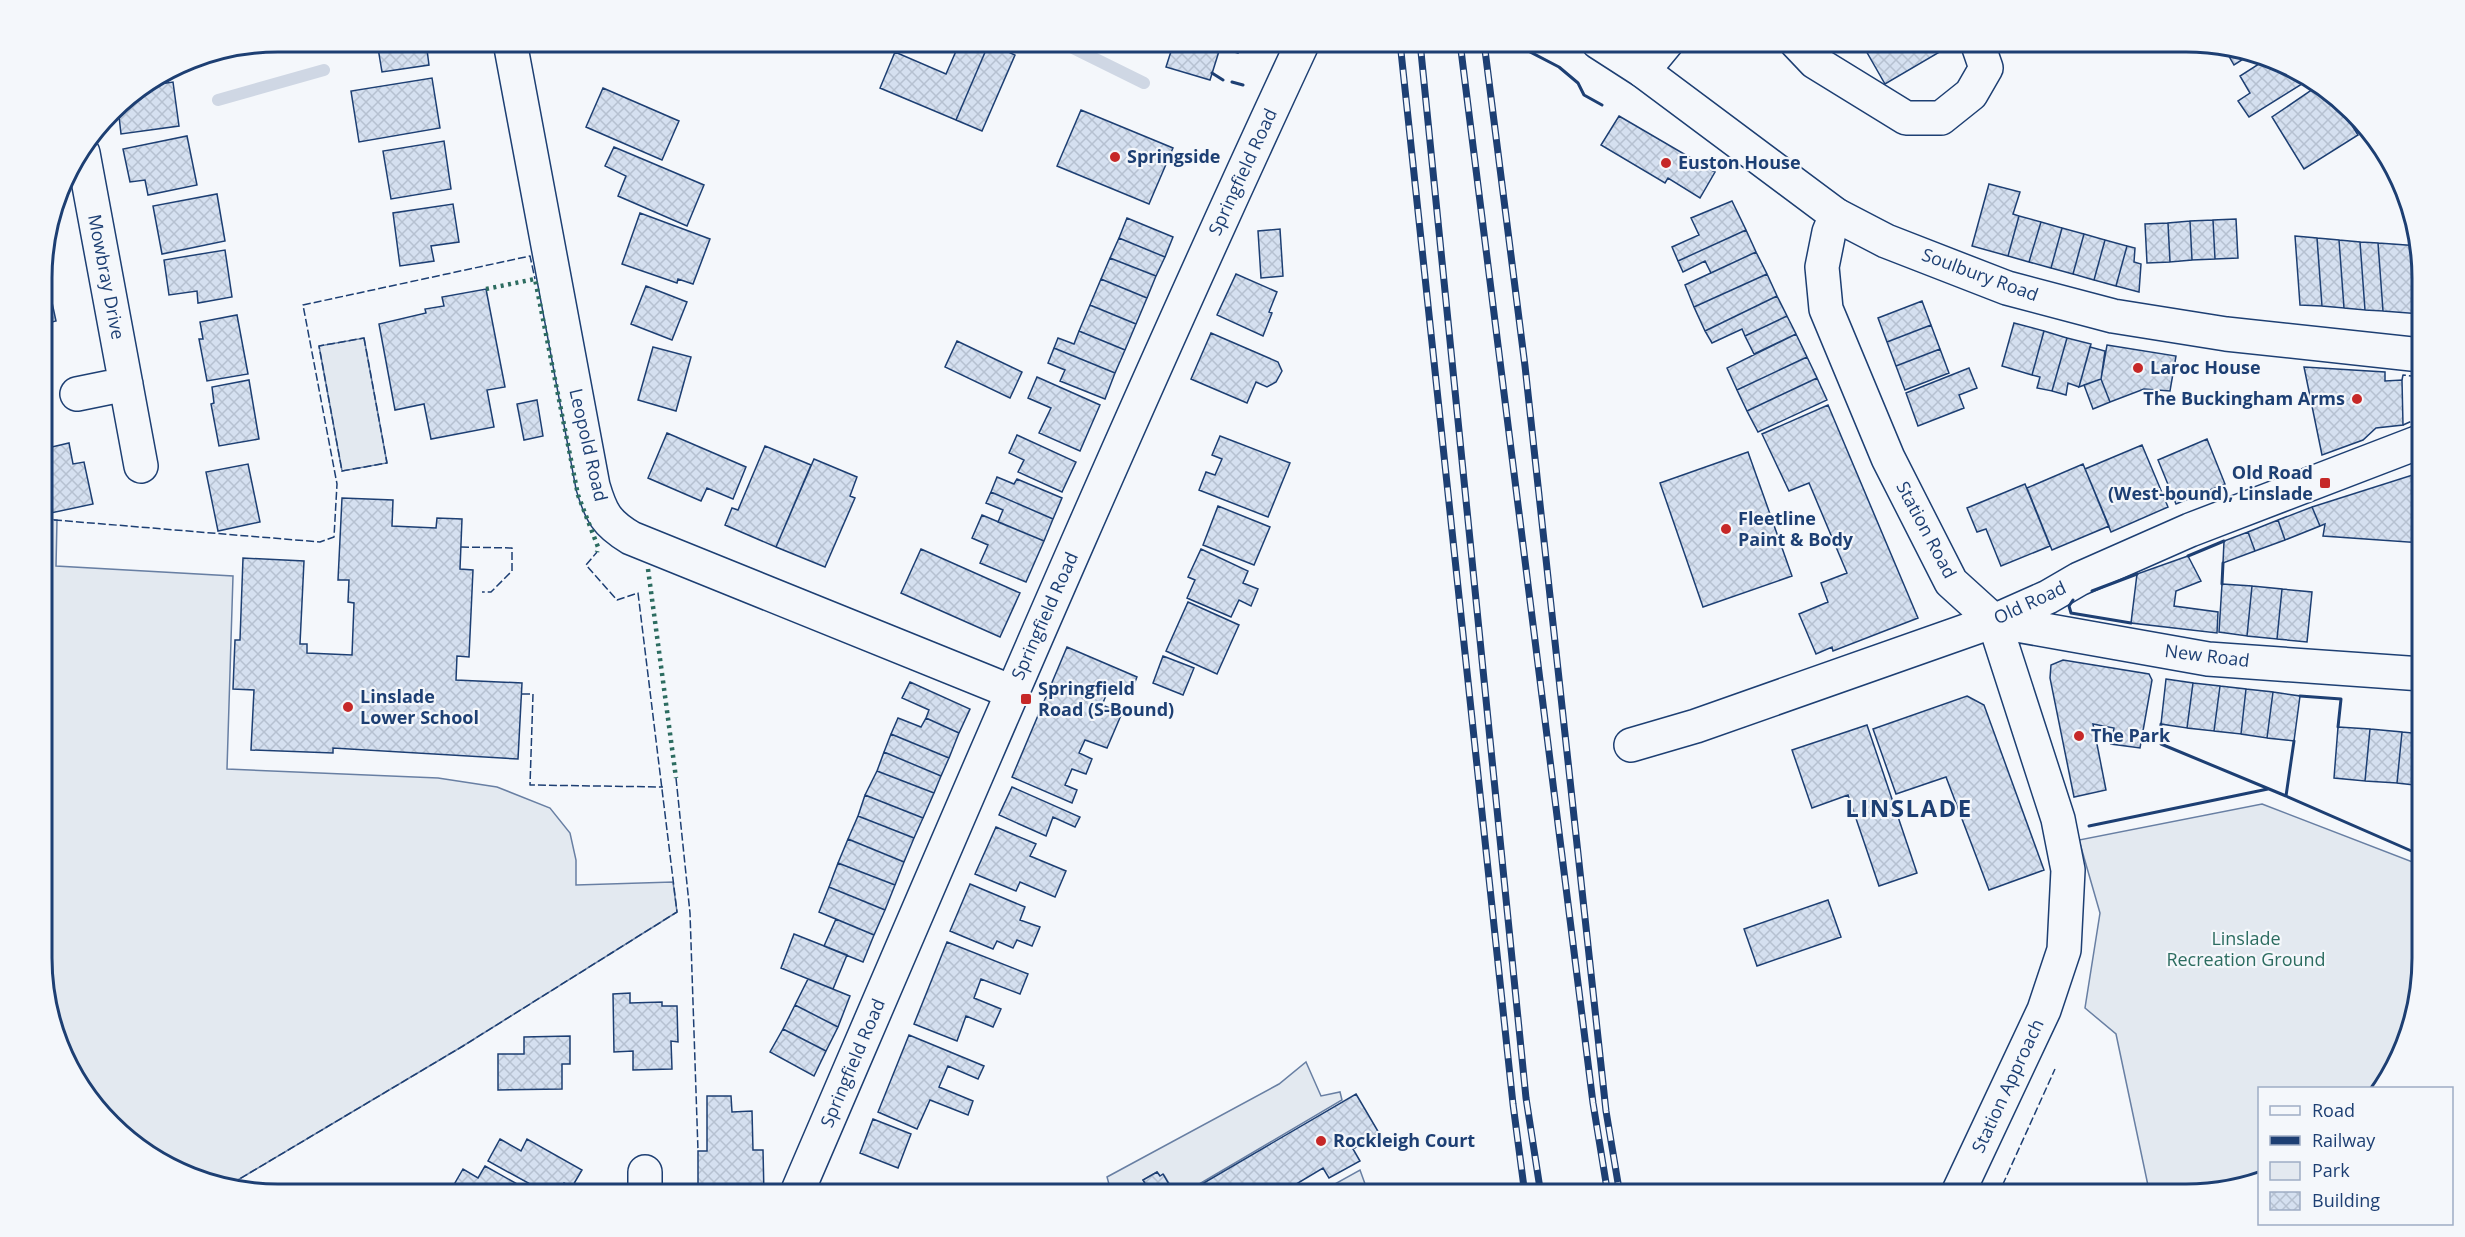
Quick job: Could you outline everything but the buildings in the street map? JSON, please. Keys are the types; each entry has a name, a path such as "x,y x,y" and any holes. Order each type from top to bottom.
{"street":[{"name":"Leopold Road","path":"512,52 593,486 598,503 612,526 631,538 1012,692"},
{"name":"Springfield Road","path":"801,1184 1012,692 1245,165 1298,52"},
{"name":"Soulbury Road","path":"1614,52 1643,70 1836,215 1886,241 2007,288 2112,316 2226,334 2412,354"},
{"path":"1643,70 1658,52"},
{"path":"1806,52 1815,62 1906,118 1941,118 1971,94 1986,68 1980,52"},
{"name":"Mowbray Drive","path":"79,173 126,384 141,466"},
{"name":"Station Road","path":"1836,215 1829,232 1822,267 1826,309 1888,458 1951,582 1994,621 2058,819 2068,870 2064,950 2044,1010"},
{"path":"77,394 126,384"},
{"name":"Old Road","path":"1632,746 1994,621 2049,597 2079,579 2190,530 2412,445"},
{"name":"New Road","path":"1994,621 2208,659 2412,673"},
{"name":"Station Approach","path":"1962,1184 2044,1010"}],"green space":[{"path":"364,338 387,463 342,471 319,346"},
{"path":"52,520 57,520 56,566 233,576 227,769 438,778 497,787 550,808 570,833 576,860 576,885 673,882 677,912 463,1046 237,1180 192,1167 166,1154 141,1138 99,1096 70,1045 60,1017 54,988 52,958"},
{"name":"Linslade Recreation Ground","path":"2262,804 2412,862 2411,988 2405,1017 2395,1045 2372,1087 2258,1087 2258,1172 2216,1183 2148,1184 2116,1034 2085,1008 2100,913 2079,840"},
{"path":"1306,1062 1321,1096 1340,1092 1342,1100 1199,1184 1169,1184 1164,1175 1160,1176 1157,1172 1143,1180 1146,1184 1109,1184 1107,1177 1279,1084"},
{"path":"1360,1170 1365,1184 1335,1184"}],"waterway":[{"path":"1081,52 1144,83"},
{"path":"218,100 324,70"}],"railway":[{"path":"1401,52 1513,1104 1524,1184"},
{"path":"1421,52 1526,1098 1539,1184"},
{"path":"1461,52 1593,1103 1606,1184"},
{"path":"1485,52 1525,366 1606,1111 1618,1184"}],"hedge":[{"path":"486,289 535,279 578,495 598,547 597,552"},
{"path":"648,569 676,778"}],"fence":[{"path":"52,520 320,542 334,537 337,484 303,305 530,256 535,279"},
{"path":"364,338 387,463 342,471 319,346 364,338"},
{"path":"2402,380 2403,375 2412,376"},
{"path":"2403,425 2412,421"},
{"path":"461,547 512,548 512,571 491,592 482,592"},
{"path":"237,1180 463,1046 677,912 638,593 617,600 586,565 597,552"},
{"path":"522,694 533,694 530,785 663,787"},
{"path":"676,778 690,913 698,1151"},
{"path":"2003,1184 2055,1069"}],"wall":[{"path":"1530,52 1559,67 1578,83 1584,95 1602,105"},
{"path":"1212,73 1223,80"},
{"path":"1232,82 1243,85"},
{"path":"2188,556 2224,541"},
{"path":"2222,584 2223,563"},
{"path":"2092,591 2137,574"},
{"path":"2073,600 2069,606 2071,613 2131,623"},
{"path":"2300,696 2341,699 2338,727"},
{"path":"2161,724 2161,744 2286,796 2294,741"},
{"path":"2089,826 2268,789"},
{"path":"2286,796 2412,851"}],"place":[{"name":"Springside","path":"1115,157"},
{"name":"Euston House","path":"1666,163"},
{"name":"Laroc House","path":"2138,368"},
{"name":"The Buckingham Arms","path":"2357,399"},
{"name":"Old Road (West-bound), Linslade","path":"2325,483"},
{"name":"Fleetline Paint & Body","path":"1726,529"},
{"name":"Springfield Road (S-Bound)","path":"1026,699"},
{"name":"Linslade Lower School","path":"348,707"},
{"name":"The Park","path":"2079,736"},
{"name":"Rockleigh Court","path":"1321,1141"}],"district":[{"name":"LINSLADE","path":"1909,809"}]}
